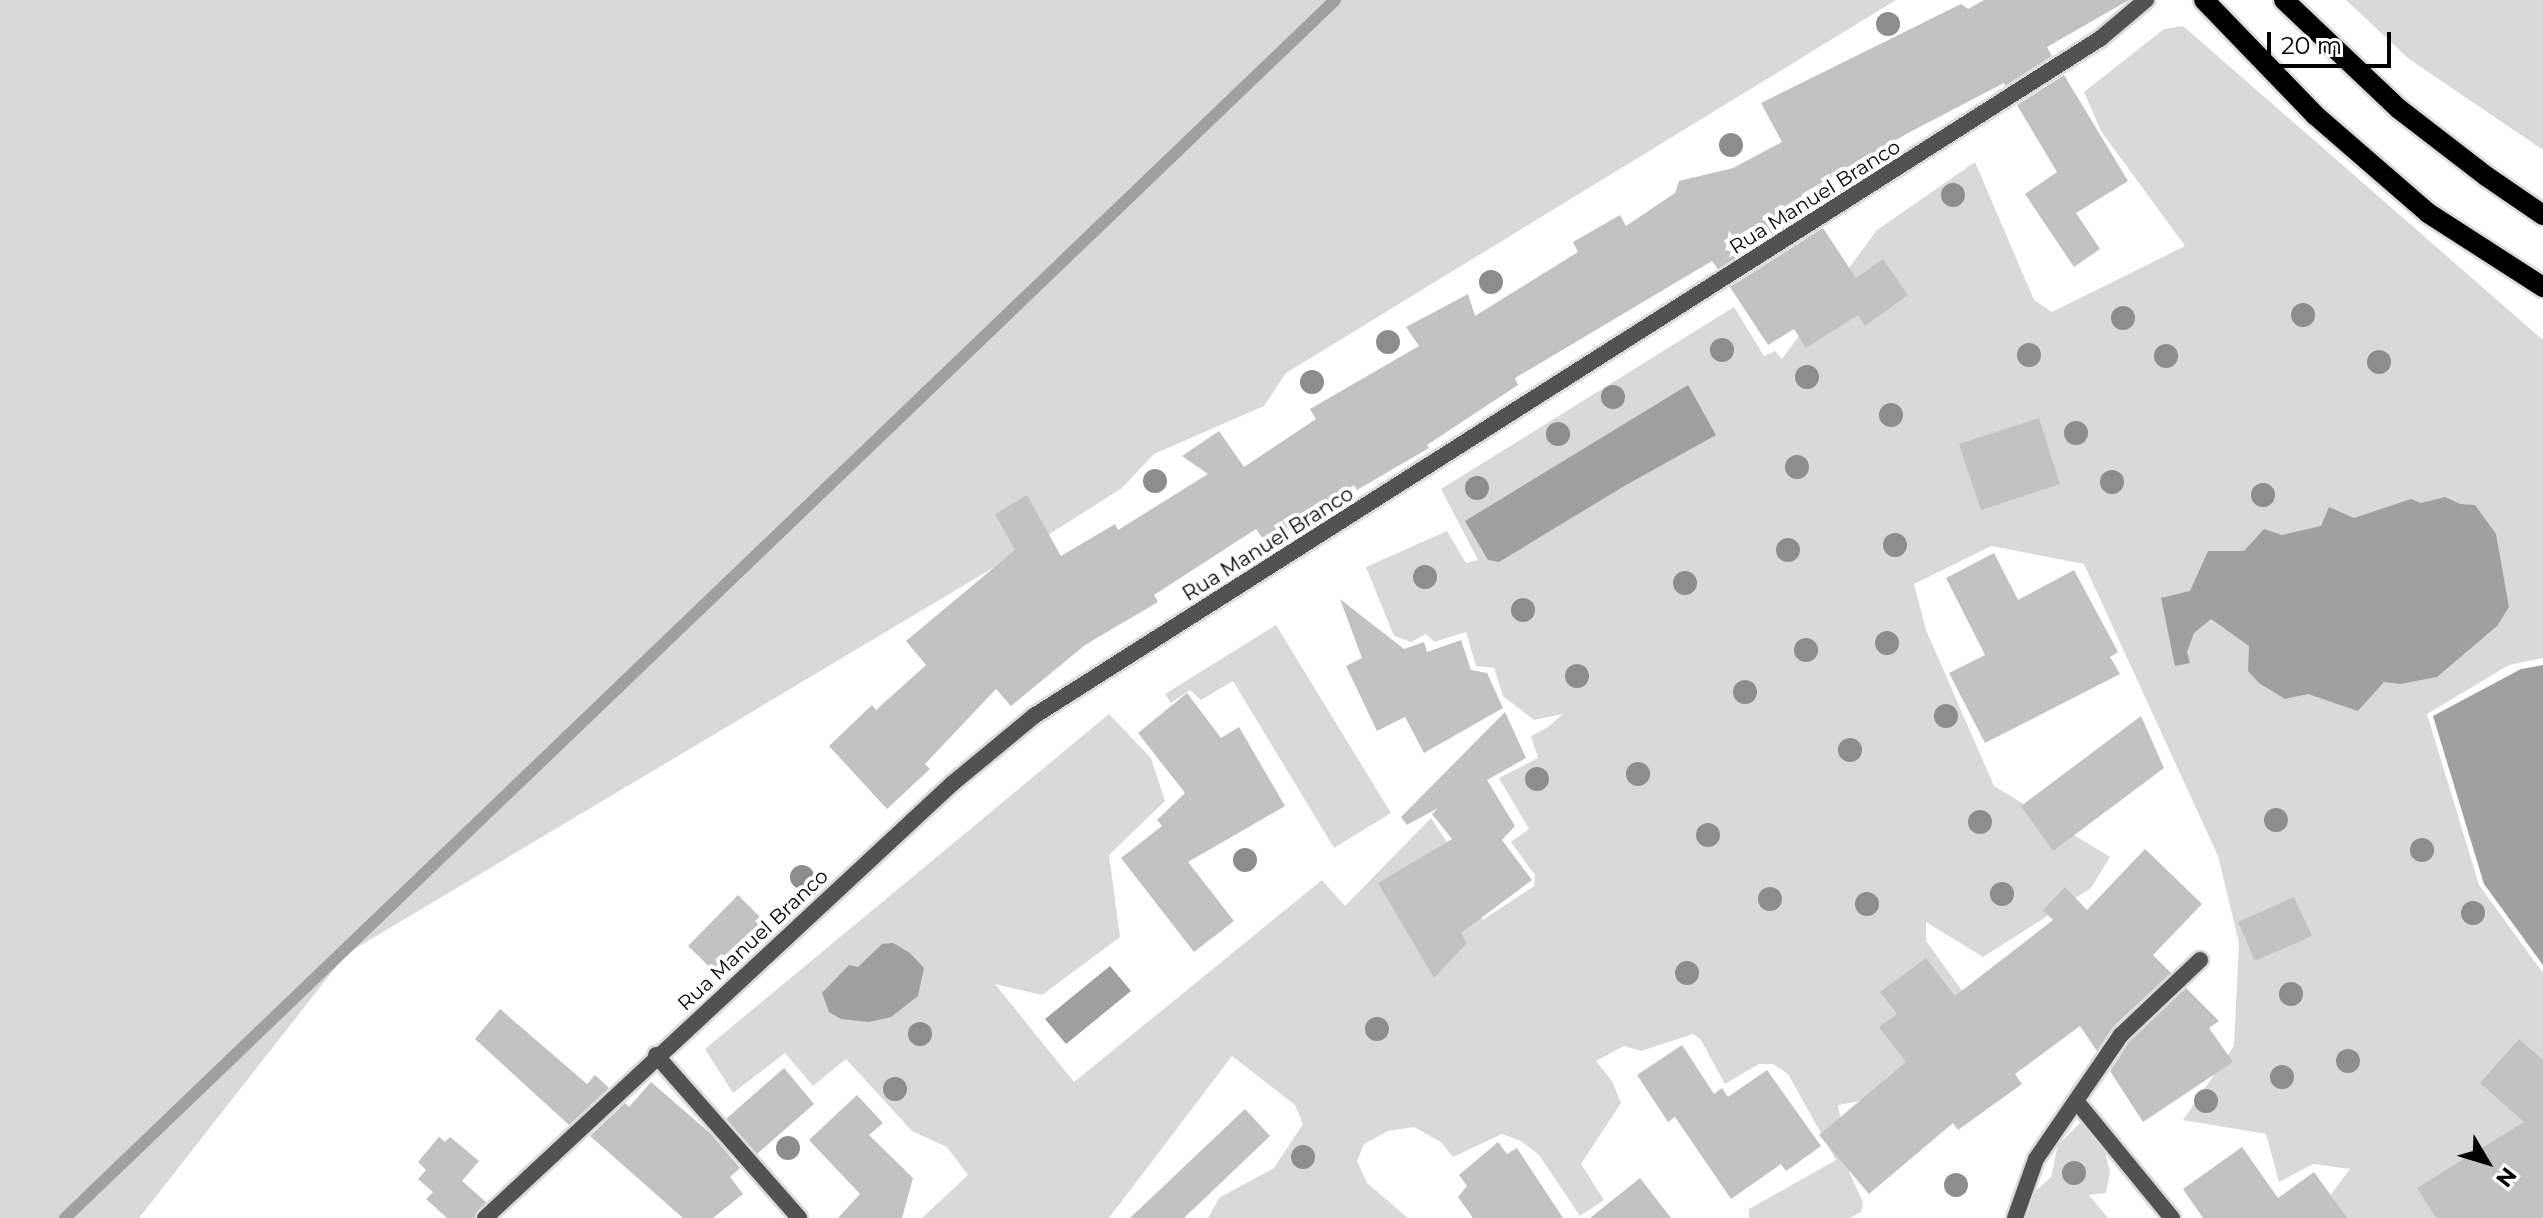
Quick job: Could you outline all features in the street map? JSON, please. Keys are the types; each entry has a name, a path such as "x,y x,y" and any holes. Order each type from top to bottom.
{"main road":[{"path":"2204,0 2315,115 2428,213 2543,287"},
{"path":"2284,0 2399,109 2543,215"}],"street":[{"name":"Rua Manuel Branco","path":"485,1218 656,1055 953,783 1034,716 2101,38 2146,0"},
{"path":"2015,1218 2036,1159 2121,1035 2200,960"},
{"path":"656,1055 799,1218"},
{"path":"2077,1102 2172,1218"}],"shaded area":[{"path":"0,0 1896,0 1286,373 1264,406 1154,454 1122,488 1040,540 346,954 139,1218 0,1218"},
{"path":"2346,0 2543,0 2543,150 2409,59"},
{"path":"2183,26 2543,340 2543,658 2509,665 2427,714 2479,885 2543,973 2543,1218 2313,1218 2350,1169 2313,1164 2279,1182 2266,1134 2183,1120 2234,1046 2239,943 2218,856 2084,564 1991,546 1914,584 1926,630 1994,786 2110,857 2091,888 1983,957 1926,922 1926,941 1993,1033 1875,1098 1838,1105 1850,1174 1863,1202 1861,1212 1850,1218 1749,1218 1749,1209 1836,1160 1788,1074 1773,1064 1759,1064 1725,1084 1701,1040 1693,1034 1641,1051 1624,1046 1596,1061 1612,1081 1621,1103 1581,1164 1604,1200 1580,1216 1539,1155 1521,1141 1502,1134 1453,1157 1441,1142 1414,1127 1388,1131 1364,1144 1357,1161 1367,1183 1408,1218 1208,1218 1219,1198 1274,1168 1303,1124 1295,1105 1232,1056 1109,1218 922,1218 968,1175 947,1147 912,1131 846,1059 813,1086 785,1053 733,1093 705,1049 1109,714 1151,758 1165,801 1109,855 1120,937 1042,995 995,984 1074,1082 1322,880 1345,906 1431,818 1458,859 1448,867 1483,920 1534,886 1535,875 1511,842 1529,829 1499,778 1538,758 1531,736 1563,714 1534,720 1503,696 1494,668 1476,666 1466,632 1434,642 1426,634 1411,642 1394,636 1366,567 1447,531 1466,563 1478,560 1441,489 1734,307 1764,356 1775,351 1782,359 1877,230 1975,162 2034,300 2052,312 2185,246 2101,131 2084,92 2164,29"},
{"path":"1688,385 1716,435 1499,562 1488,560 1465,521"},
{"path":"2445,497 2460,504 2475,505 2496,534 2509,607 2497,626 2437,677 2400,684 2384,682 2358,711 2308,694 2285,699 2259,683 2248,671 2249,646 2211,619 2194,633 2187,652 2190,663 2175,666 2161,598 2190,591 2208,551 2244,551 2264,529 2282,535 2321,526 2329,507 2354,518 2411,499 2421,503"},
{"path":"1276,625 1391,813 1334,848 1233,681 1201,700 1190,690 1171,703 1165,694"},
{"path":"2543,665 2543,965 2484,884 2433,716 2521,669"},
{"path":"893,943 910,953 924,968 918,996 891,1017 869,1022 841,1019 829,1012 822,993 849,965 858,967 882,944"},
{"path":"1110,966 1131,991 1066,1044 1045,1019"},
{"path":"2082,1121 2103,1143 2110,1173 2106,1193 2089,1195 2108,1218 2023,1218 2033,1193 2051,1177 2058,1145"}],"building":[{"path":"1984,0 2129,0 2047,47 2052,56 2005,86 2004,83 1910,132 1802,194 1811,209 1718,269 1712,261 1515,378 1518,385 1427,445 1429,448 1357,490 1354,485 1267,545 1256,529 1154,595 1158,602 1085,645 1011,706 996,689 925,764 930,769 887,809 829,746 872,705 876,710 926,665 906,641 1015,550 995,514 1027,495 1061,556 1115,524 1118,530 1208,474 1182,456 1219,431 1244,467 1316,419 1310,409 1419,346 1406,327 1468,294 1475,316 1578,252 1573,242 1620,215 1626,226 1675,193 1679,181 1733,168 1782,142 1761,103 1961,4 1968,9"},
{"path":"2064,75 2128,181 2076,213 2100,249 2074,267 2025,194 2057,172 2017,105"},
{"path":"1823,228 1856,278 1883,259 1908,295 1865,326 1858,315 1806,348 1794,329 1768,345 1730,287"},
{"path":"2039,418 2060,484 1981,510 1959,444"},
{"path":"1994,553 2018,600 2074,570 2118,652 2110,657 2120,674 1985,743 1949,673 1985,655 1946,578"},
{"path":"1340,599 1404,649 1424,642 1427,652 1461,640 1471,670 1487,673 1503,708 1424,753 1405,717 1377,731 1346,666 1362,658"},
{"path":"1187,693 1221,738 1239,727 1285,806 1188,862 1234,921 1194,952 1121,858 1162,826 1157,820 1185,793 1138,733"},
{"path":"1505,712 1526,758 1487,780 1515,826 1502,840 1532,880 1461,933 1467,943 1434,978 1378,883 1452,839 1432,814 1438,808 1407,825 1401,817"},
{"path":"2141,716 2164,768 2053,851 2021,806"},
{"path":"2145,849 2202,904 2153,955 2171,973 2113,1027 2097,1051 2080,1026 2015,1074 2022,1084 1958,1130 1953,1123 1869,1194 1819,1135 1906,1062 1879,1027 1897,1014 1880,992 1926,958 1955,996 2053,920 2043,910 2065,887 2087,910"},
{"path":"738,895 771,928 721,978 688,946"},
{"path":"2294,897 2312,936 2255,961 2238,922"},
{"path":"2186,988 2219,1021 2209,1028 2233,1062 2143,1122 2110,1071 2129,1042"},
{"path":"500,1009 587,1084 595,1075 609,1088 569,1125 475,1039"},
{"path":"2519,1039 2543,1060 2543,1218 2436,1218 2417,1188 2524,1122 2480,1083"},
{"path":"1682,1045 1714,1094 1722,1088 1728,1097 1767,1070 1821,1146 1786,1171 1781,1164 1731,1199 1675,1117 1668,1122 1637,1075"},
{"path":"784,1068 814,1104 757,1154 726,1119"},
{"path":"651,1082 710,1133 740,1168 730,1177 743,1194 713,1218 683,1218 590,1136 625,1103 629,1107"},
{"path":"857,1095 883,1123 869,1135 913,1178 902,1218 838,1218 860,1194 809,1140"},
{"path":"1245,1109 1270,1136 1184,1218 1130,1218"},
{"path":"439,1137 445,1142 450,1137 479,1161 462,1181 486,1202 474,1218 447,1218 426,1199 433,1192 418,1179 426,1170 418,1162"},
{"path":"1498,1142 1507,1154 1517,1148 1563,1218 1473,1218 1458,1197 1467,1186 1459,1175"},
{"path":"2242,1147 2278,1198 2314,1172 2347,1218 2203,1218 2183,1189"},
{"path":"1640,1178 1671,1218 1590,1218"}],"waterway":[{"path":"65,1218 1335,0"}]}
